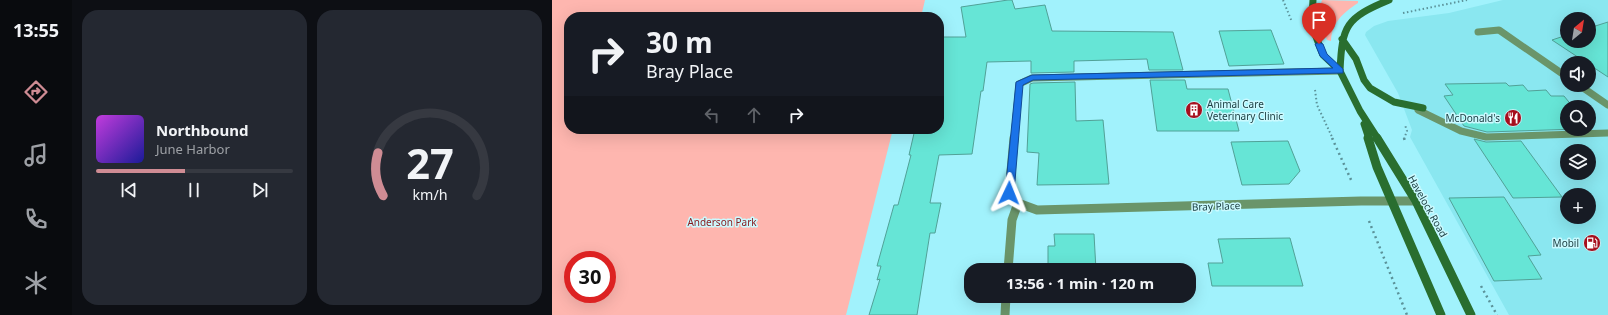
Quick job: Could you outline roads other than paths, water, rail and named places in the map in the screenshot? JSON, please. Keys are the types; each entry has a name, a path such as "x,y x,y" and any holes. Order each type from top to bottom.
{"main road":[{"name":"Havelock Road","path":"1313,0 1312,17 1315,34 1323,55 1340,71 1360,112 1416,201 1471,315"},
{"name":"Havelock Road","path":"1340,71 1342,39 1345,29 1359,14 1365,10 1389,0"},
{"path":"1342,39 1356,59 1364,80 1370,88 1394,102 1421,109"},
{"name":"Havelock Road","path":"1360,112 1377,167 1441,315"}],"street":[{"path":"1478,32 1499,30 1560,72"},
{"path":"1009,263 1012,220 1018,203 1009,193 1009,180 1019,84 1032,78 1340,71"},
{"path":"1589,92 1608,105"},
{"path":"1421,109 1461,131 1486,137 1608,133"},
{"name":"Bray Place","path":"1018,203 1037,210 1360,201 1416,201"},
{"path":"1005,315 1006,303"}],"place":[{"name":"Animal Care Veterinary Clinic","path":"1194,110"},
{"name":"McDonald's","path":"1513,118"},
{"name":"Mobil","path":"1592,243"}],"park label":[{"name":"Anderson Park","path":"722,222"}]}
